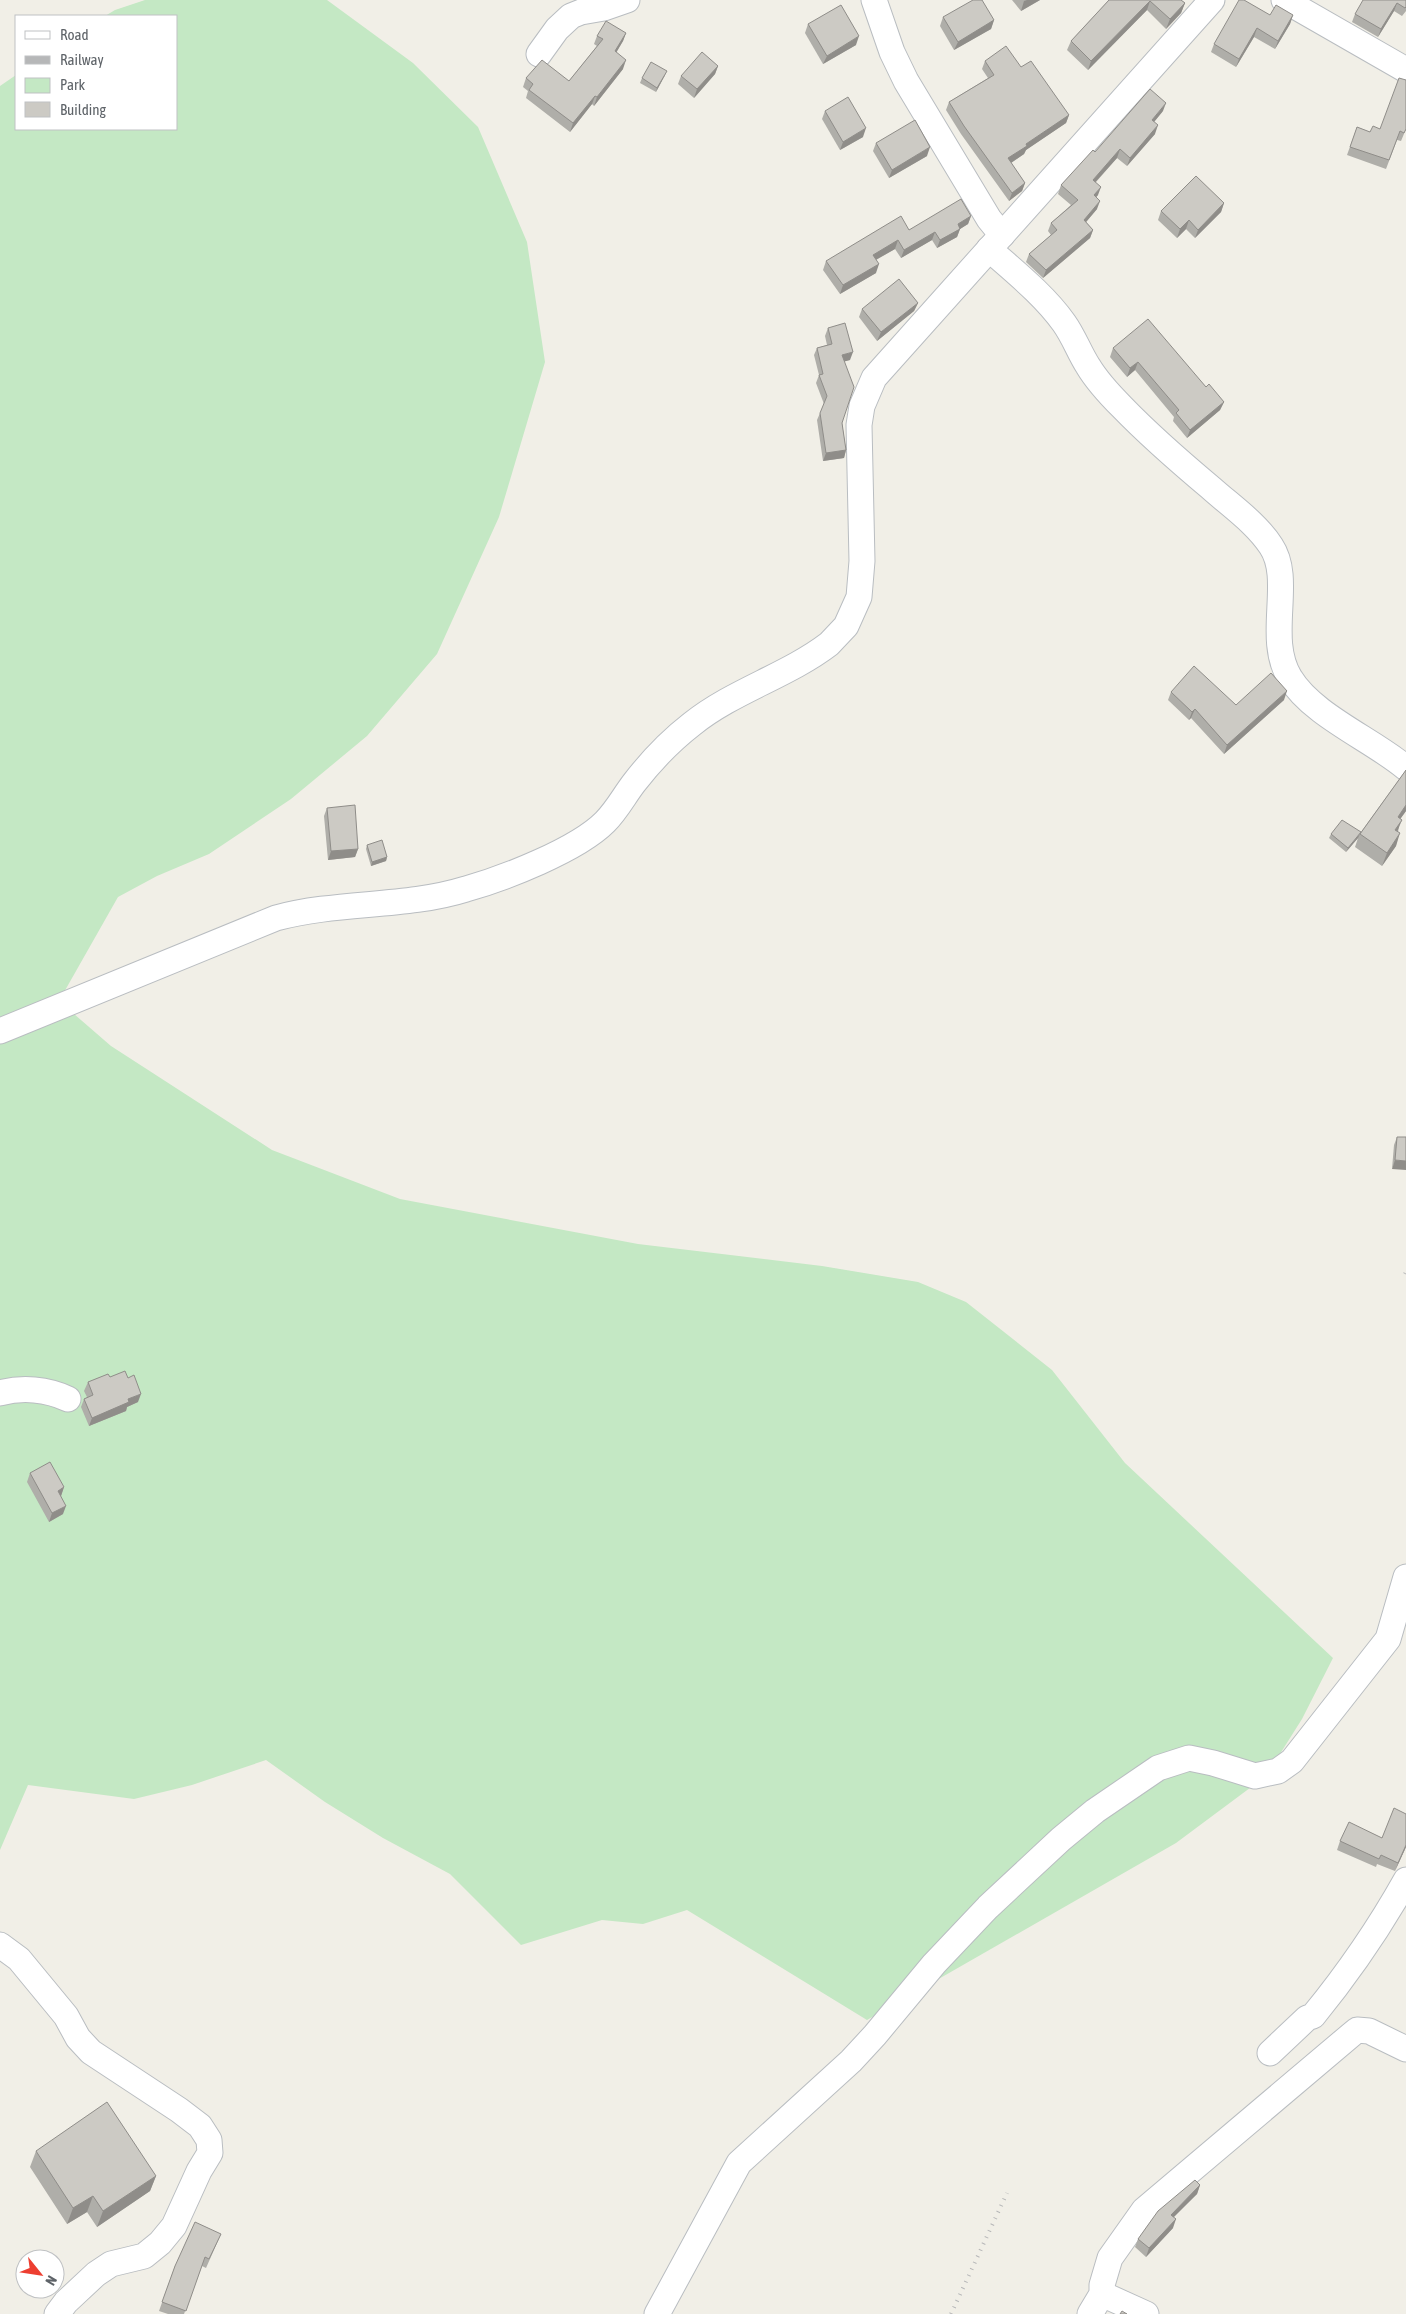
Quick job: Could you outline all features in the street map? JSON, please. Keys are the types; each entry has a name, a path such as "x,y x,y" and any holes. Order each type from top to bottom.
{"street":[{"path":"539,54 557,29 571,16 627,0"},
{"path":"874,0 892,52 906,81 989,218 995,242 1050,305 1076,341 1086,365 1122,408 1160,445 1243,515 1272,547 1279,568 1279,645 1289,677 1314,704 1406,768"},
{"path":"0,1031 276,918 298,912 380,904 466,890 577,844 591,834 618,808 633,785 657,755 692,723 823,649 846,626 859,597 862,562 859,425 868,388 887,363 1212,0"},
{"path":"1284,0 1406,70"},
{"path":"0,1393 36,1390 68,1399"},
{"path":"658,2314 739,2163 851,2060 875,2035 934,1964 988,1907 1095,1811 1158,1768 1189,1758 1255,1776 1278,1771 1292,1761 1388,1640 1406,1578"},
{"path":"1270,2053 1312,2016 1350,1970 1383,1921 1406,1880"},
{"path":"0,1945 19,1959 66,2016 78,2038 92,2052 179,2110 200,2126 209,2140 210,2153 199,2171 174,2226 160,2243 144,2256 111,2264 96,2274 77,2290 57,2314"},
{"path":"1146,2314 1096,2304 1110,2258 1144,2210 1357,2030 1369,2031 1406,2049"}],"green space":[{"path":"145,0 327,0 413,63 478,127 527,242 545,362 499,517 437,654 367,736 291,799 209,854 157,876 118,897 59,1001 111,1046 272,1150 400,1199 638,1244 822,1266 918,1282 966,1302 1052,1370 1125,1463 1333,1658 1302,1719 1266,1776 1176,1843 867,2020 687,1910 643,1924 602,1920 521,1945 450,1874 383,1838 325,1802 266,1760 192,1785 134,1799 28,1785 0,1850 0,86 15,76 15,130 178,130 178,15 107,15 115,10"}],"building":[{"path":"973,0 982,0 994,20 958,42 943,17"},
{"path":"1109,0 1181,0 1185,3 1170,19 1150,1 1091,61 1071,41"},
{"path":"1239,0 1244,0 1270,15 1276,5 1293,15 1278,41 1257,28 1239,59 1214,44"},
{"path":"1363,0 1406,0 1406,7 1397,3 1381,29 1355,14"},
{"path":"841,5 859,36 827,56 808,24"},
{"path":"606,21 626,33 615,51 626,60 597,97 595,96 573,123 529,90 533,84 526,78 542,60 569,81 603,39 597,36"},
{"path":"1006,46 1021,67 1031,61 1069,115 1008,158 1025,183 1012,193 949,102 994,75 985,61"},
{"path":"702,52 718,66 697,89 681,76"},
{"path":"651,62 667,71 657,88 642,78"},
{"path":"1399,78 1406,80 1406,129 1404,133 1400,131 1389,160 1350,147 1357,127 1370,132 1373,126 1380,129"},
{"path":"1150,89 1166,103 1152,120 1158,125 1130,158 1120,149 1093,180 1101,187 1094,195 1100,201 1084,220 1093,230 1046,270 1029,254 1057,230 1051,223 1078,200 1061,185 1093,150 1095,152"},
{"path":"848,97 866,128 843,142 825,111"},
{"path":"915,120 930,147 892,170 876,143"},
{"path":"1196,176 1224,203 1198,230 1189,220 1180,229 1161,211"},
{"path":"961,199 971,216 958,224 960,229 940,240 935,232 904,250 898,240 873,255 879,264 843,285 826,261 901,216 909,230"},
{"path":"899,279 918,303 881,332 862,309"},
{"path":"1148,319 1206,387 1209,384 1224,402 1190,430 1176,413 1179,410 1138,362 1130,368 1113,348"},
{"path":"845,323 853,352 842,355 854,387 842,423 846,450 826,453 820,413 827,396 819,375 823,374 817,348 832,344 828,328"},
{"path":"1194,666 1236,705 1271,673 1287,691 1227,745 1195,709 1192,712 1171,692"},
{"path":"1406,770 1406,805 1398,817 1402,820 1395,830 1400,833 1387,853 1360,834"},
{"path":"355,805 358,849 331,851 327,808"},
{"path":"1342,820 1361,832 1348,848 1331,834"},
{"path":"382,840 387,857 372,862 367,845"},
{"path":"1397,1137 1406,1137 1406,1161 1395,1160"},
{"path":"125,1371 128,1378 134,1375 141,1394 128,1399 129,1402 92,1418 84,1399 93,1395 88,1382 108,1374 110,1377"},
{"path":"50,1462 64,1487 58,1491 66,1506 52,1513 30,1473"},
{"path":"1394,1808 1406,1814 1406,1845 1398,1863 1381,1855 1379,1859 1340,1841 1349,1822 1382,1838"},
{"path":"107,2102 156,2176 103,2211 93,2196 73,2208 36,2151"},
{"path":"1195,2180 1200,2185 1171,2215 1176,2219 1149,2248 1138,2239 1158,2211"},
{"path":"195,2222 221,2234 209,2259 205,2257 186,2311 162,2302 175,2266"}],"railway":[{"path":"951,2314 1007,2193"}]}
